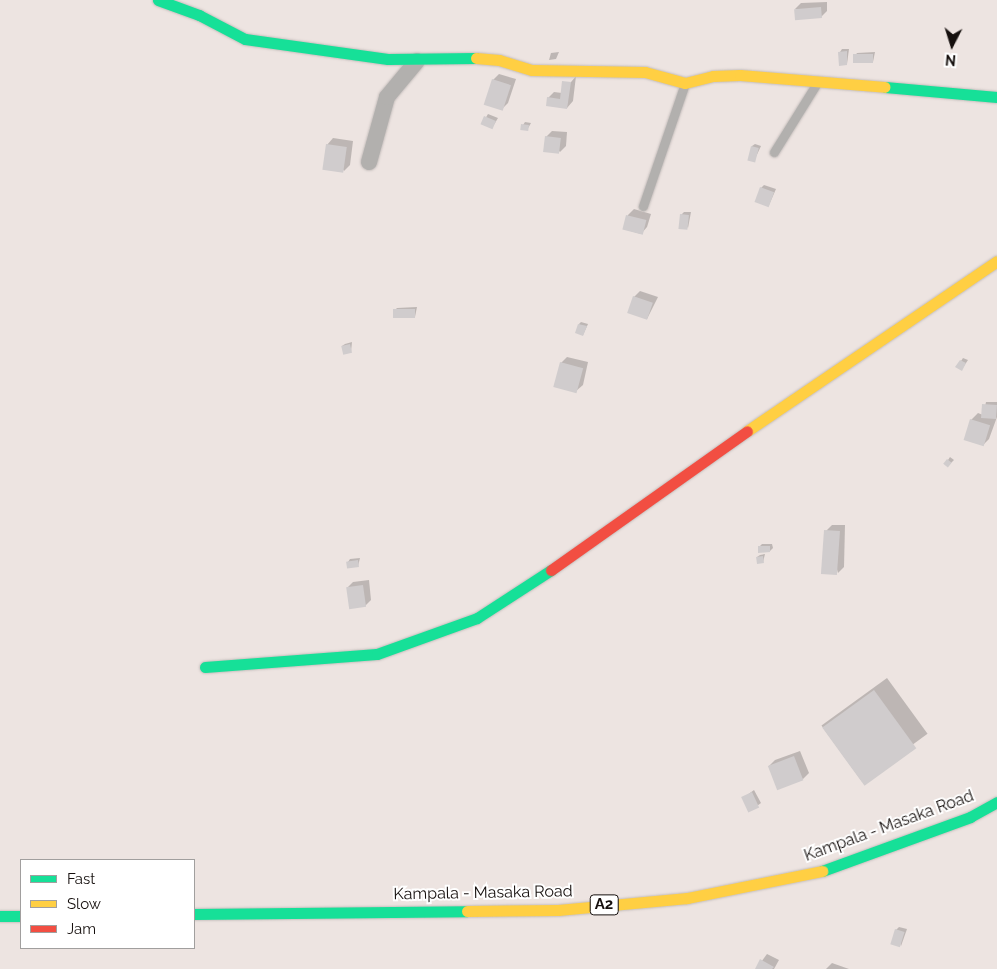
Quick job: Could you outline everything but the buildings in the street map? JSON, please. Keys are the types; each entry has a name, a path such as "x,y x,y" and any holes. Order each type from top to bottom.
{"street":[{"path":"158,0 199,15 227,32 258,42 417,61 489,58 532,70 645,72 684,83 713,76 740,75 997,97"},
{"path":"369,162 387,97 417,61"},
{"path":"205,667 377,654 477,618 598,539 640,509 656,493 997,261"},
{"name":"Kampala - Masaka Road","path":"195,914 558,910 687,898 825,870 970,818 997,802"},
{"path":"0,916 20,916"}],"lane":[{"path":"643,206 684,83"},
{"path":"774,152 817,83"}],"traffic: fast":[{"path":"158,0 199,15 245,39 388,59 476,58"},
{"path":"885,87 997,97"},
{"path":"205,667 377,654 477,618 551,570"},
{"path":"822,871 970,817 997,802"},
{"path":"195,914 467,911"},
{"path":"0,916 20,916"}],"traffic: slow":[{"path":"476,58 499,60 532,70 645,72 685,83 713,76 740,75 885,87"},
{"path":"747,431 997,261"},
{"path":"467,911 558,910 687,898 822,871"}],"traffic: jam":[{"path":"551,570 747,431"}]}
